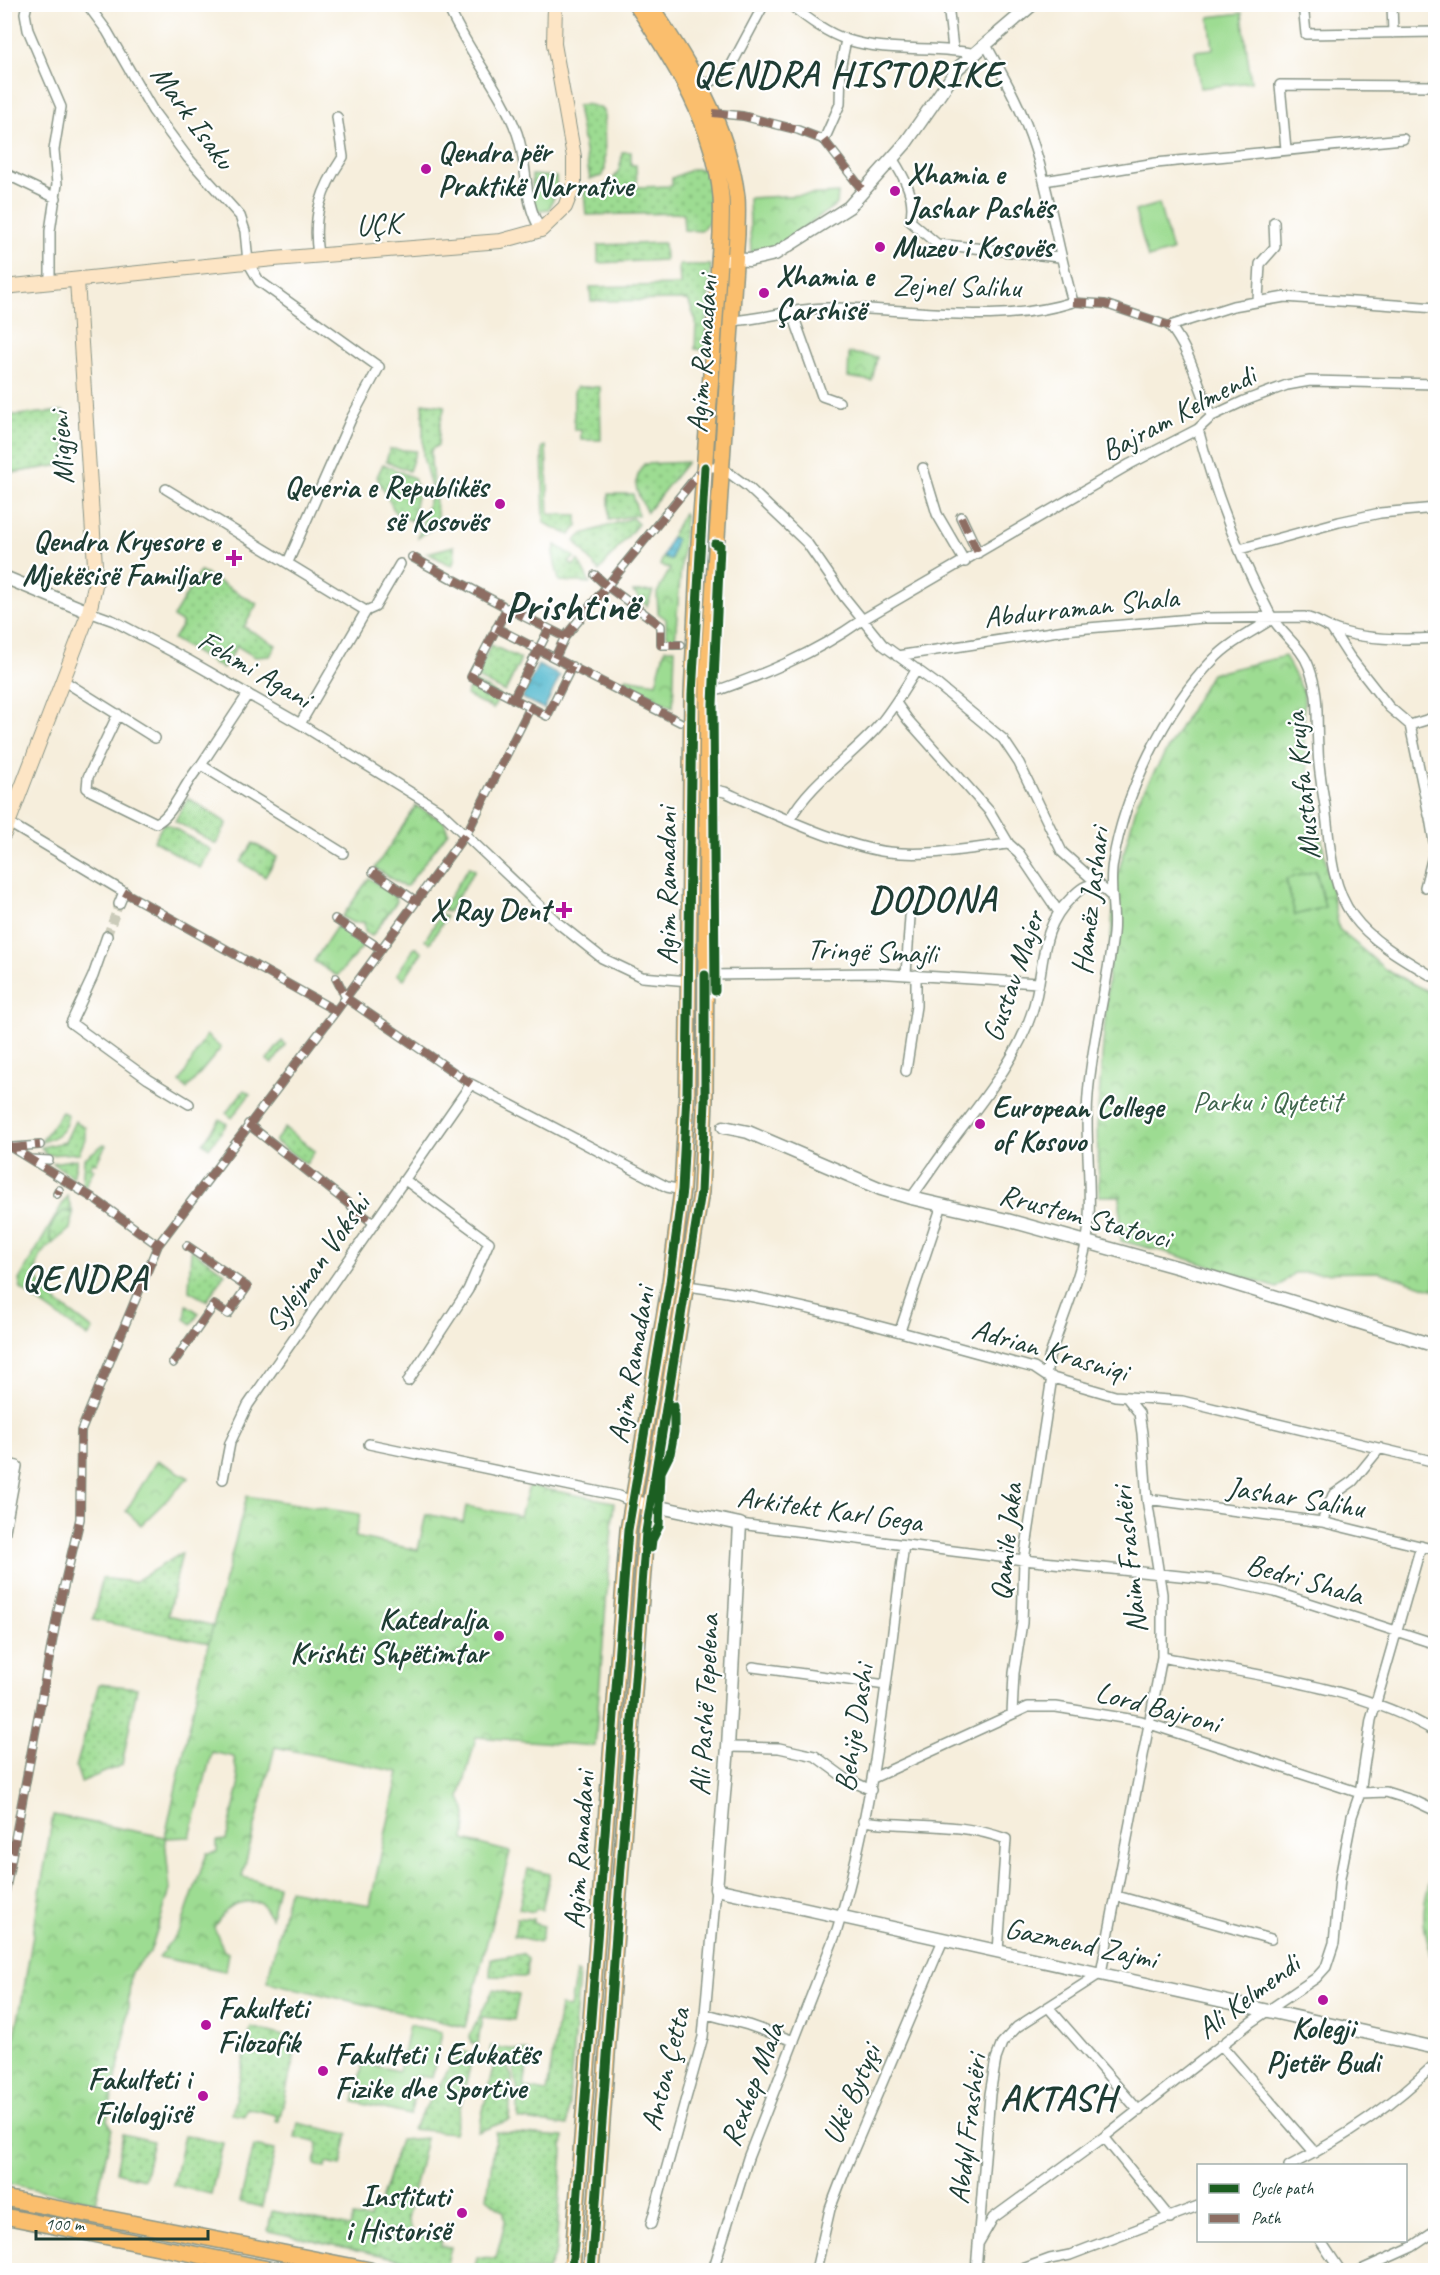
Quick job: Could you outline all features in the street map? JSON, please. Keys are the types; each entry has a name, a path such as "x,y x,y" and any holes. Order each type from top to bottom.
{"main road":[{"name":"UÇK","path":"4,287 318,255 501,241 541,230 565,207 574,184 574,158 554,30 555,4"},
{"name":"UÇK","path":"554,30 562,4"},
{"name":"Agim Ramadani","path":"592,2268 649,1506 688,1286 697,1222 704,1126 707,694 736,260 737,197 724,144 713,113 636,4"},
{"name":"Agim Ramadani","path":"572,2271 631,1501 670,1282 682,1190 689,981 691,722 700,519 720,259 721,196 696,92 649,4"},
{"name":"Migjeni","path":"7,829 89,612 96,581 77,280"},
{"path":"700,519 717,520"},
{"path":"4,2198 370,2271"},
{"path":"4,2216 273,2271"},
{"path":"566,2271 574,2247"}],"street":[{"path":"27,4 25,13 28,30 61,107 54,150 56,198 50,231 50,283"},
{"name":"Mark Isaku","path":"87,4 107,31 153,111 188,158 240,216 245,231 248,262"},
{"path":"447,4 516,132 525,164 528,203 541,230"},
{"path":"696,92 725,72 732,64 764,4"},
{"path":"789,4 828,32 846,40 873,45 981,50"},
{"path":"948,4 953,49"},
{"path":"720,259 759,259 792,245 849,207 892,158 958,68 1033,4"},
{"path":"1303,4 1306,34 1436,32"},
{"path":"1392,4 1393,33"},
{"path":"824,140 840,104 841,64 846,40"},
{"path":"981,50 1023,117 1044,181 1059,257 1073,302"},
{"path":"1286,149 1280,86 1436,86"},
{"path":"713,113 776,124 824,140 864,192"},
{"path":"318,255 315,218 333,172 343,157 337,117"},
{"path":"1044,181 1156,163 1403,139"},
{"path":"892,158 911,195 913,205 910,221 937,244 1059,257"},
{"path":"4,172 56,198"},
{"path":"1258,300 1260,264 1275,247 1274,222"},
{"path":"248,262 259,281 379,367 351,419 288,562"},
{"path":"1212,416 1178,336 1170,326 1258,300 1314,297 1436,308"},
{"name":"Zejnel Salihu","path":"732,321 829,308 918,313 1006,314 1034,312 1073,302 1105,304 1170,326"},
{"path":"792,312 822,396 839,402"},
{"name":"Bajram Kelmendi","path":"707,694 797,660 827,645 862,620 1130,464 1198,429 1212,416 1268,391 1310,381 1436,384"},
{"name":"Mustafa Kruja","path":"1198,429 1213,485 1272,619 1308,663 1319,702 1319,765 1333,866 1342,894 1352,915 1368,932 1412,964 1432,976 1436,975"},
{"path":"555,658 565,637 705,467 721,467 748,487 807,543 862,620 897,656 1003,740 1019,763 1062,852 1110,895"},
{"path":"923,468 938,514 965,562"},
{"path":"166,489 366,611"},
{"path":"1240,549 1349,519 1436,507"},
{"path":"961,517 978,554"},
{"path":"412,556 502,605"},
{"path":"300,724 366,611 375,607 400,564"},
{"path":"596,575 607,586 661,626 661,645 681,645"},
{"name":"Fehmi Agani","path":"4,577 142,636 248,694 439,810 464,834"},
{"path":"565,637 507,608 471,677 547,716 572,666"},
{"path":"1272,619 1304,617 1317,620 1331,628 1391,638 1436,638"},
{"name":"Abdurraman Shala","path":"897,656 1065,630 1203,618 1272,619"},
{"name":"Hamëz Jashari","path":"1049,1376 1049,1358 1086,1243 1089,1210 1086,1144 1092,1049 1114,932 1110,895 1113,861 1121,827 1136,785 1161,733 1212,660 1232,642 1272,619"},
{"path":"496,628 680,722"},
{"path":"1331,628 1348,656 1384,700 1410,725 1436,848 1425,887 1436,884"},
{"path":"513,699 549,629"},
{"path":"790,819 796,807 880,725 916,669"},
{"path":"64,681 155,738"},
{"path":"118,714 88,777 87,788 156,823 166,818 187,781 201,765 248,694"},
{"path":"896,702 908,720 990,812 1009,844 1018,852 1058,911"},
{"path":"4,1898 58,1611 80,1519 81,1431 158,1245 346,998 464,834 530,708"},
{"path":"1410,725 1436,717"},
{"path":"201,765 343,853"},
{"path":"706,788 725,792 845,841 888,852 915,853 1009,844"},
{"path":"1430,815 1436,824"},
{"path":"7,829 336,1011"},
{"path":"464,834 558,923 602,958 642,977 689,981"},
{"path":"373,872 416,901"},
{"name":"Gustav Majer","path":"911,1198 1010,1059 1032,1011 1051,924 1058,911 1080,889 1088,884 1098,884"},
{"path":"119,904 124,892"},
{"path":"906,1071 916,1006 911,974 910,917 913,907"},
{"path":"334,919 381,949"},
{"path":"107,936 93,976 71,1020 73,1026 189,1104"},
{"name":"Tringë Smajli","path":"705,975 791,972 911,974 1038,983"},
{"path":"336,978 346,998 471,1084 667,1187 682,1190"},
{"name":"Sylejman Vokshi","path":"223,1479 230,1443 237,1423 471,1084"},
{"path":"248,1124 374,1224"},
{"name":"Rrustem Statovci","path":"724,1127 748,1132 881,1189 1007,1220 1205,1275 1436,1346"},
{"path":"4,1143 78,1185 158,1245"},
{"path":"12,1148 40,1145"},
{"path":"30,1159 49,1160"},
{"path":"405,1180 489,1242 468,1290 408,1381"},
{"path":"900,1331 942,1205"},
{"path":"173,1363 214,1305 228,1314 247,1287 187,1246"},
{"name":"Adrian Krasniqi","path":"688,1286 831,1313 1034,1368 1049,1376 1128,1400 1182,1401 1436,1462"},
{"name":"Qamile Jaka","path":"1012,1714 1014,1673 1022,1623 1024,1560 1049,1376"},
{"name":"Naim Frashëri","path":"1101,1973 1147,1725 1162,1657 1162,1594 1147,1499 1138,1413 1128,1400"},
{"path":"369,1444 619,1496 631,1501"},
{"path":"1322,1522 1333,1495 1353,1481 1380,1448"},
{"path":"4,1463 17,1466 10,1479 4,1536"},
{"name":"Jashar Salihu","path":"1147,1499 1322,1522 1436,1550"},
{"name":"Arkitekt Karl Gega","path":"631,1501 740,1524 1024,1560 1158,1572"},
{"name":"Ali Pashë Tepelena","path":"716,1889 728,1747 740,1524"},
{"name":"Behije Dashi","path":"841,1917 871,1790 904,1545"},
{"name":"Ali Kelmendi","path":"977,2246 993,2218 1104,2137 1221,2045 1316,1978 1326,1966 1331,1956 1342,1864 1352,1816 1360,1793 1377,1704 1421,1546"},
{"name":"Bedri Shala","path":"1158,1572 1219,1580 1275,1592 1436,1644"},
{"path":"1162,1657 1315,1688 1377,1704 1436,1732"},
{"path":"753,1667 886,1685"},
{"name":"Lord Bajroni","path":"873,1778 1028,1707 1056,1707 1147,1725 1360,1793 1386,1792 1415,1801 1436,1811"},
{"path":"728,1747 779,1748 815,1756 845,1779 871,1790"},
{"path":"863,1821 889,1824 942,1824 989,1833 1006,1839 998,1951"},
{"name":"Gazmend Zajmi","path":"716,1889 1436,2048"},
{"name":"Anton Çetta","path":"651,2223 673,2137 700,2051 707,2014 716,1889"},
{"path":"1117,1896 1271,1939"},
{"name":"Rexhep Mala","path":"713,2271 748,2158 841,1917"},
{"name":"Ukë Bytyçi","path":"816,2271 830,2209 943,1940"},
{"name":"Abdyl Frashëri","path":"976,2271 990,2094 996,2059 1002,2043 1017,2027 1101,1973"},
{"path":"1048,2007 1138,2111"},
{"path":"707,2014 794,2041"},
{"path":"1221,2045 1315,2152"},
{"path":"1293,2164 1369,2118 1405,2091 1436,2062"},
{"path":"1104,2137 1170,2218"},
{"path":"1020,2271 1050,2259 1070,2255 1197,2206"},
{"path":"1361,2271 1412,2247 1436,2231"},
{"path":"1321,2242 1340,2271"}],"green space":[{"path":"1242,13 1251,82 1200,88 1195,51 1213,49 1209,17"},
{"path":"586,104 601,108 604,113 605,169 602,176 590,179 577,106"},
{"path":"622,152 631,152 631,165 636,165 637,187 672,186 672,178 693,169 709,169 711,220 701,231 684,230 683,213 586,215 584,191 600,188 617,175"},
{"path":"532,175 556,177 556,192 549,209 539,210 532,207"},
{"path":"838,193 837,204 774,248 751,254 749,198"},
{"path":"1159,204 1172,251 1148,258 1135,211"},
{"path":"664,243 665,260 598,263 598,245"},
{"path":"679,265 711,265 705,350 695,349 696,321 688,300 591,301 590,287 680,285"},
{"path":"849,353 877,357 872,381 848,377"},
{"path":"577,387 600,387 601,440 581,440 581,430 574,430 574,391"},
{"path":"423,403 445,406 438,445 431,450 438,524 418,538 432,491 423,457"},
{"path":"63,411 67,464 5,474 5,416"},
{"path":"546,446 549,514 577,515 577,527 570,535 544,523 542,447"},
{"path":"390,449 416,451 409,471 386,461"},
{"path":"687,462 647,512 636,488 637,477 644,464"},
{"path":"383,464 414,478 418,491 412,521 396,514 377,477"},
{"path":"609,494 633,494 638,515 609,520"},
{"path":"684,513 675,641 670,640 666,632 666,619 658,613 657,593 670,569 660,565 663,557 671,559 675,540 671,537"},
{"path":"632,518 638,524 599,571 575,541 583,534"},
{"path":"556,545 575,557 569,562 573,566 578,560 590,583 559,581 553,554"},
{"path":"454,546 455,559 452,566 427,553"},
{"path":"200,571 257,604 244,627 276,645 270,656 255,657 237,646 223,669 173,639 183,623 173,617"},
{"path":"653,591 647,606 633,592"},
{"path":"491,645 521,659 505,692 475,677"},
{"path":"665,649 675,649 673,707 622,685 626,678 656,683"},
{"name":"Parku i Qytetit","path":"1285,656 1304,693 1304,748 1339,929 1386,970 1435,995 1435,1290 1379,1272 1294,1273 1277,1288 1169,1253 1121,1241 1120,1196 1099,1196 1097,1125 1115,885 1138,800 1211,674"},
{"path":"473,681 500,695 493,709 466,695"},
{"path":"188,798 227,823 216,844 175,821"},
{"path":"416,806 444,821 448,832 407,886 403,886 375,868"},
{"path":"164,822 211,850 200,868 154,841"},
{"path":"253,843 277,857 265,877 241,862"},
{"path":"469,867 475,870 448,912 442,909"},
{"path":"1316,871 1325,907 1295,915 1286,879"},
{"path":"369,878 396,896 397,901 372,936 365,932 364,922 353,923 342,917"},
{"path":"441,914 446,917 430,943 425,940"},
{"path":"337,926 366,943 337,976 314,961"},
{"path":"415,947 422,952 404,979 397,974"},
{"path":"206,1035 221,1048 187,1089 180,1082"},
{"path":"282,1041 286,1045 272,1064 267,1060"},
{"path":"244,1090 250,1094 232,1118 226,1113"},
{"path":"62,1112 68,1115 65,1126 55,1136 40,1143"},
{"path":"220,1119 227,1124 209,1148 203,1143"},
{"path":"75,1121 85,1127 85,1139 79,1153 46,1155 41,1147 65,1142"},
{"path":"285,1128 315,1151 306,1164 275,1141"},
{"path":"104,1144 106,1145 96,1163 93,1162 90,1167 94,1169 85,1186 82,1184 84,1159"},
{"path":"77,1159 73,1178 53,1163"},
{"path":"67,1196 73,1213 69,1211 50,1239 53,1243 40,1257 36,1269 39,1281 46,1292 93,1330 88,1337 21,1289 19,1280"},
{"path":"64,1211 73,1213 70,1229 53,1243 50,1239 52,1226 55,1219"},
{"path":"191,1249 225,1273 207,1301 189,1291"},
{"path":"187,1305 199,1313 192,1324 185,1319"},
{"path":"157,1460 189,1478 141,1525 126,1511"},
{"path":"529,1486 614,1502 595,1746 476,1737 460,1798 467,1814 464,1840 510,1852 465,2027 267,1982 289,1890 370,1905 399,1772 275,1747 242,1877 278,1886 271,1918 260,1902 237,1903 227,1909 214,1927 224,1951 228,1953 225,1971 159,1957 180,1930 207,1853 217,1852 217,1841 226,1840 239,1786 234,1757 212,1752 190,1837 165,1838 170,1890 150,1952 131,1972 126,2031 107,2120 112,2128 96,2202 5,2183 5,2083 22,2000 53,1815 165,1837 203,1664 247,1496 360,1514 355,1537 418,1550 426,1514 463,1522 466,1506 520,1516"},
{"path":"182,1553 168,1615 215,1626 209,1643 93,1620 102,1578 134,1582"},
{"path":"99,1684 137,1688 122,1765 81,1782 76,1767"},
{"path":"1435,1865 1436,1966 1424,1927 1424,1905"},
{"path":"528,1869 550,1874 542,1910 536,1909 534,1912 519,1909"},
{"path":"517,1918 533,1919 533,1923 544,1926 540,1942 514,1936"},
{"path":"522,1954 528,1959 526,1977 490,1976 491,1959"},
{"path":"576,1973 579,1973 567,2126 518,2119 518,2091 511,2060 490,2051 491,2046 529,2052 524,2088 547,2092 560,2006 570,2007"},
{"path":"493,1990 519,1995 514,2020 482,2017 478,2044 471,2043 469,2037"},
{"path":"409,2025 442,2032 432,2078 419,2076 410,2115 354,2102 363,2063 399,2071"},
{"path":"251,2027 298,2040 279,2121 276,2121 276,2115 247,2108 244,2116 232,2114"},
{"path":"460,2051 473,2054 454,2133 412,2129"},
{"path":"495,2060 505,2062 512,2077 509,2120 478,2132"},
{"path":"298,2123 348,2134 341,2166 327,2163 326,2168 315,2165 318,2143 295,2137"},
{"path":"496,2132 564,2137 556,2250 548,2270 474,2270 477,2257 496,2258 505,2222 504,2212 487,2198"},
{"path":"123,2134 153,2141 144,2179 116,2172"},
{"path":"184,2135 223,2143 211,2194 173,2185"},
{"path":"426,2138 407,2219 414,2236 435,2237 435,2240 442,2241 440,2246 451,2247 446,2269 268,2231 272,2211 350,2227 353,2217 369,2219 371,2209 378,2210 400,2140"},
{"path":"254,2146 275,2150 262,2207 240,2202"}],"water":[{"path":"671,537 676,539 671,560 663,557"},
{"path":"538,665 560,676 544,709 522,698"}],"tunnel":[{"path":"107,936 119,904"}],"marked path":[{"path":"713,113 743,116 798,130 824,140 864,192"},
{"path":"1073,302 1105,304 1170,326"},
{"path":"595,575 607,586 704,468"},
{"path":"961,517 978,553"},
{"path":"412,557 450,578"},
{"path":"455,580 502,605"},
{"path":"555,658 565,637 607,586 661,626 661,645 681,645"},
{"path":"565,637 507,608 471,677 547,716 572,666"},
{"path":"496,628 680,722"},
{"path":"513,699 549,629"},
{"path":"4,1898 58,1611 80,1519 81,1431 158,1245 336,1011 469,829 530,708"},
{"path":"373,872 416,901"},
{"path":"124,892 336,1011"},
{"path":"335,919 381,949"},
{"path":"336,978 346,998 471,1084"},
{"path":"248,1124 373,1223"},
{"path":"4,1143 93,1198"},
{"path":"12,1148 40,1145"},
{"path":"57,1194 59,1190"},
{"path":"97,1201 158,1245"},
{"path":"173,1363 214,1305 228,1314 247,1287 187,1246"}],"cycle path":[{"path":"572,2270 628,1530 670,1282 682,1190 687,1094 692,694 705,467"},
{"path":"715,544 720,545 713,704 715,991"},
{"path":"591,2270 646,1532 701,1192 705,1101 705,975"},
{"path":"651,1548 659,1526 661,1472 670,1454 674,1432 674,1406"}],"place":[{"name":"Qendra për Praktikë Narrative","path":"426,169"},
{"name":"Xhamia e Jashar Pashës","path":"895,191"},
{"name":"Muzeu i Kosovës","path":"880,247"},
{"name":"Xhamia e Çarshisë","path":"764,293"},
{"name":"Qeveria e Republikës së Kosovës","path":"500,504"},
{"name":"Qendra Kryesore e Mjekësisë Familjare","path":"234,558"},
{"name":"X Ray Dent","path":"564,910"},
{"name":"European College of Kosovo","path":"980,1124"},
{"name":"Katedralja Krishti Shpëtimtar","path":"499,1636"},
{"name":"Kolegji Pjetër Budi","path":"1323,2000"},
{"name":"Fakulteti Filozofik","path":"206,2025"},
{"name":"Fakulteti i Edukatës Fizike dhe Sportive","path":"323,2071"},
{"name":"Fakulteti i Filologjisë","path":"203,2096"},
{"name":"Instituti i Historisë","path":"462,2213"}],"district":[{"name":"QENDRA HISTORIKE","path":"848,73"},
{"name":"Prishtinë","path":"571,605"},
{"name":"DODONA","path":"933,898"},
{"name":"QENDRA","path":"85,1277"},
{"name":"AKTASH","path":"1058,2097"}]}
